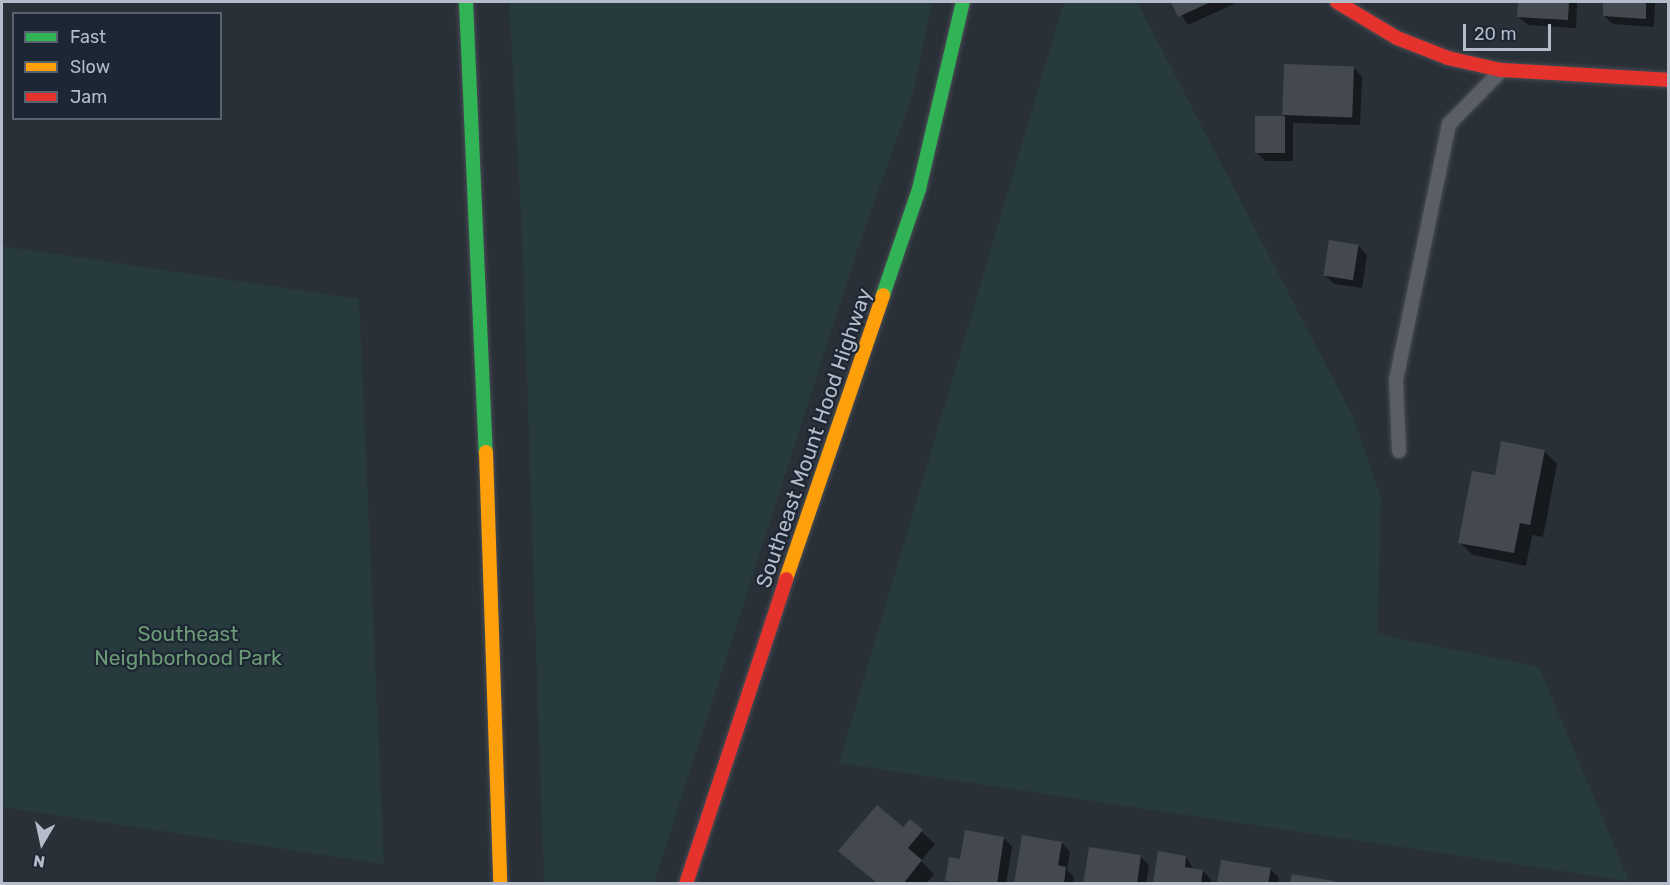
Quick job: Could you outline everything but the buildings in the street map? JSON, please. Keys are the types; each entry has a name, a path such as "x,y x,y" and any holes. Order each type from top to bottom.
{"main road":[{"path":"466,2 483,348 500,884"},
{"name":"Southeast Mount Hood Highway","path":"686,884 746,696 916,199 963,2"},
{"path":"1337,2 1397,38 1448,58 1501,70 1668,80"}],"lane":[{"path":"1399,451 1396,380 1449,124 1501,70"}],"green space":[{"path":"509,2 932,2 913,93 858,248 654,883 544,883 522,232"},
{"path":"1064,2 1137,2 1353,417 1381,498 1377,634 1539,667 1629,881 839,763"},
{"name":"Southeast Neighborhood Park","path":"2,246 359,299 384,864 2,807"}],"traffic: fast":[{"path":"466,2 486,452"},
{"path":"883,295 919,189 963,2"}],"traffic: slow":[{"path":"786,579 883,295"},
{"path":"486,452 500,884"}],"traffic: jam":[{"path":"1337,2 1397,38 1448,58 1501,70 1668,80"},
{"path":"686,884 786,579"}]}
